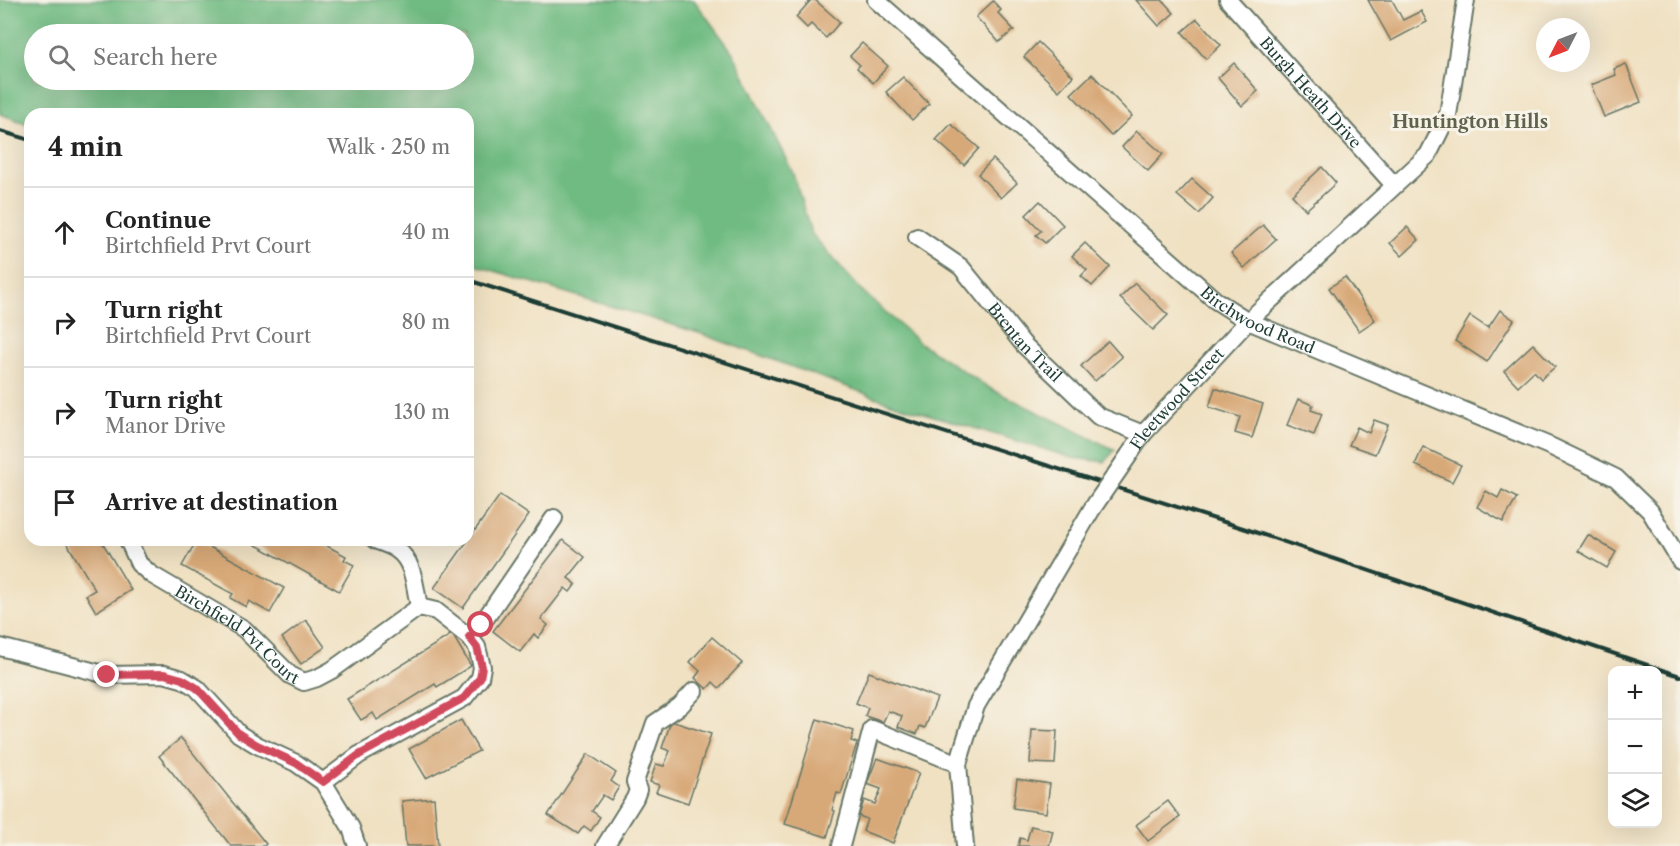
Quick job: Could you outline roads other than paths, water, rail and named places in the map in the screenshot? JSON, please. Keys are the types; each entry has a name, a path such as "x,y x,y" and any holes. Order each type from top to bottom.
{"street":[{"name":"Birchwood Road","path":"876,0 1215,300 1248,321 1552,447 1616,478 1650,511 1680,561"},
{"name":"Burgh Heath Drive","path":"1228,0 1394,185"},
{"name":"Fleetwood Street","path":"965,846 958,764 976,706 1092,509 1143,434 1248,321 1428,155 1448,115 1466,0"},
{"name":"Brentan Trail","path":"917,237 961,267 1024,345 1098,416 1143,434"},
{"path":"469,637 481,625 554,518"},
{"name":"Birchfield Pvt Court","path":"131,546 139,564 152,575 244,629 290,675 304,682 332,670 419,607"},
{"path":"323,782 359,755 464,698 480,678 482,667 477,647 469,637 436,611 419,607 412,572 405,558 397,549 390,546"},
{"path":"0,647 107,675 164,674 182,679 197,688 239,734 296,763 323,782 351,828 357,846"},
{"path":"605,846 635,798 638,790 635,782 655,723 680,706 694,691"},
{"path":"841,846 872,729 958,764"}],"railway":[{"path":"0,131 24,138"},
{"path":"474,282 1246,529 1680,676"}],"district":[{"name":"Huntington Hills","path":"1470,122"}]}
